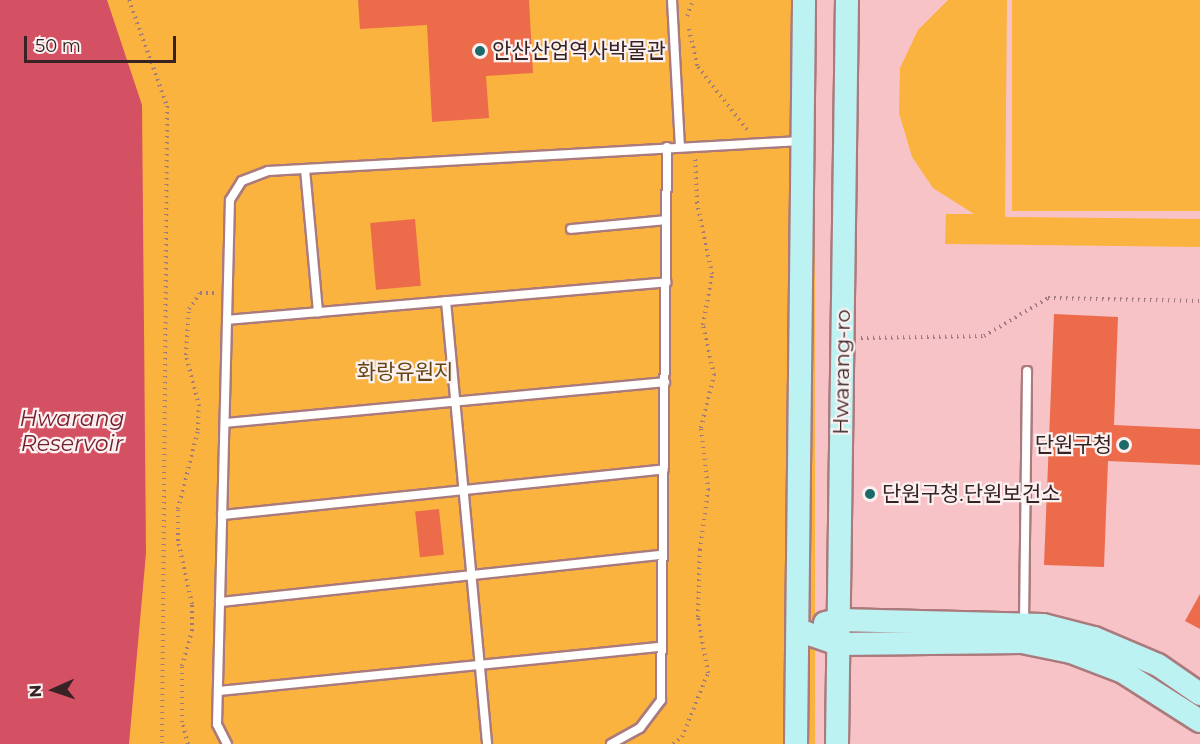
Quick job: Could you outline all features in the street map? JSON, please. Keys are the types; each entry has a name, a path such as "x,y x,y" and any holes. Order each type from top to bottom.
{"street":[{"name":"Hwarang-ro","path":"796,744 804,0"},
{"name":"Hwarang-ro","path":"837,744 847,0"},
{"path":"798,630 839,620 1043,625 1094,638 1158,665 1200,694"},
{"path":"798,630 838,644 1022,642 1071,652 1123,672 1200,721"}],"lane":[{"path":"672,0 680,146"},
{"path":"227,744 217,724 230,200 242,181 268,171 680,146 803,141"},
{"path":"611,744 640,728 662,700 667,147"},
{"path":"304,169 318,312"},
{"path":"571,229 666,220"},
{"path":"227,320 666,282"},
{"path":"446,301 487,744"},
{"path":"1024,625 1027,371"},
{"path":"225,423 665,382"},
{"path":"222,515 664,469"},
{"path":"220,602 663,555"},
{"path":"218,691 662,647"}],"path":[{"path":"129,0 167,106 162,744"},
{"path":"693,0 687,18 698,67 757,142"},
{"path":"673,744 682,737 708,673 698,617 700,550 708,490 701,428 714,375 703,325 712,274 697,203 695,146"},
{"path":"188,744 182,722 182,666 192,631 192,604 178,541 183,481 198,430 199,406 186,355 189,309 200,293 228,292"},
{"path":"843,338 984,336 1048,298 1200,301"}],"green space":[{"name":"화랑유원지","path":"0,0 815,0 815,744 0,744"},
{"path":"948,0 1007,0 1005,217 1200,219 1200,247 945,244 946,214 974,214 933,188 912,157 899,113 900,68 918,30"},
{"path":"1012,0 1200,0 1200,211 1012,211"}],"water":[{"name":"Hwarang Reservoir","path":"0,0 107,0 142,105 146,553 129,744 0,744"}],"building":[{"name":"안산산업역사박물관","path":"358,0 529,0 533,73 486,76 489,118 432,122 427,25 360,29"},
{"path":"415,219 421,286 376,290 370,223"},
{"name":"단원구청","path":"1054,314 1118,317 1114,425 1200,429 1200,465 1108,461 1104,567 1044,565"},
{"path":"439,509 444,555 420,557 415,512"},
{"path":"1200,594 1200,629 1185,621"}],"place":[{"name":"안산산업역사박물관","path":"480,51"},
{"name":"단원구청","path":"1124,445"},
{"name":"단원구청.단원보건소","path":"870,494"}]}
